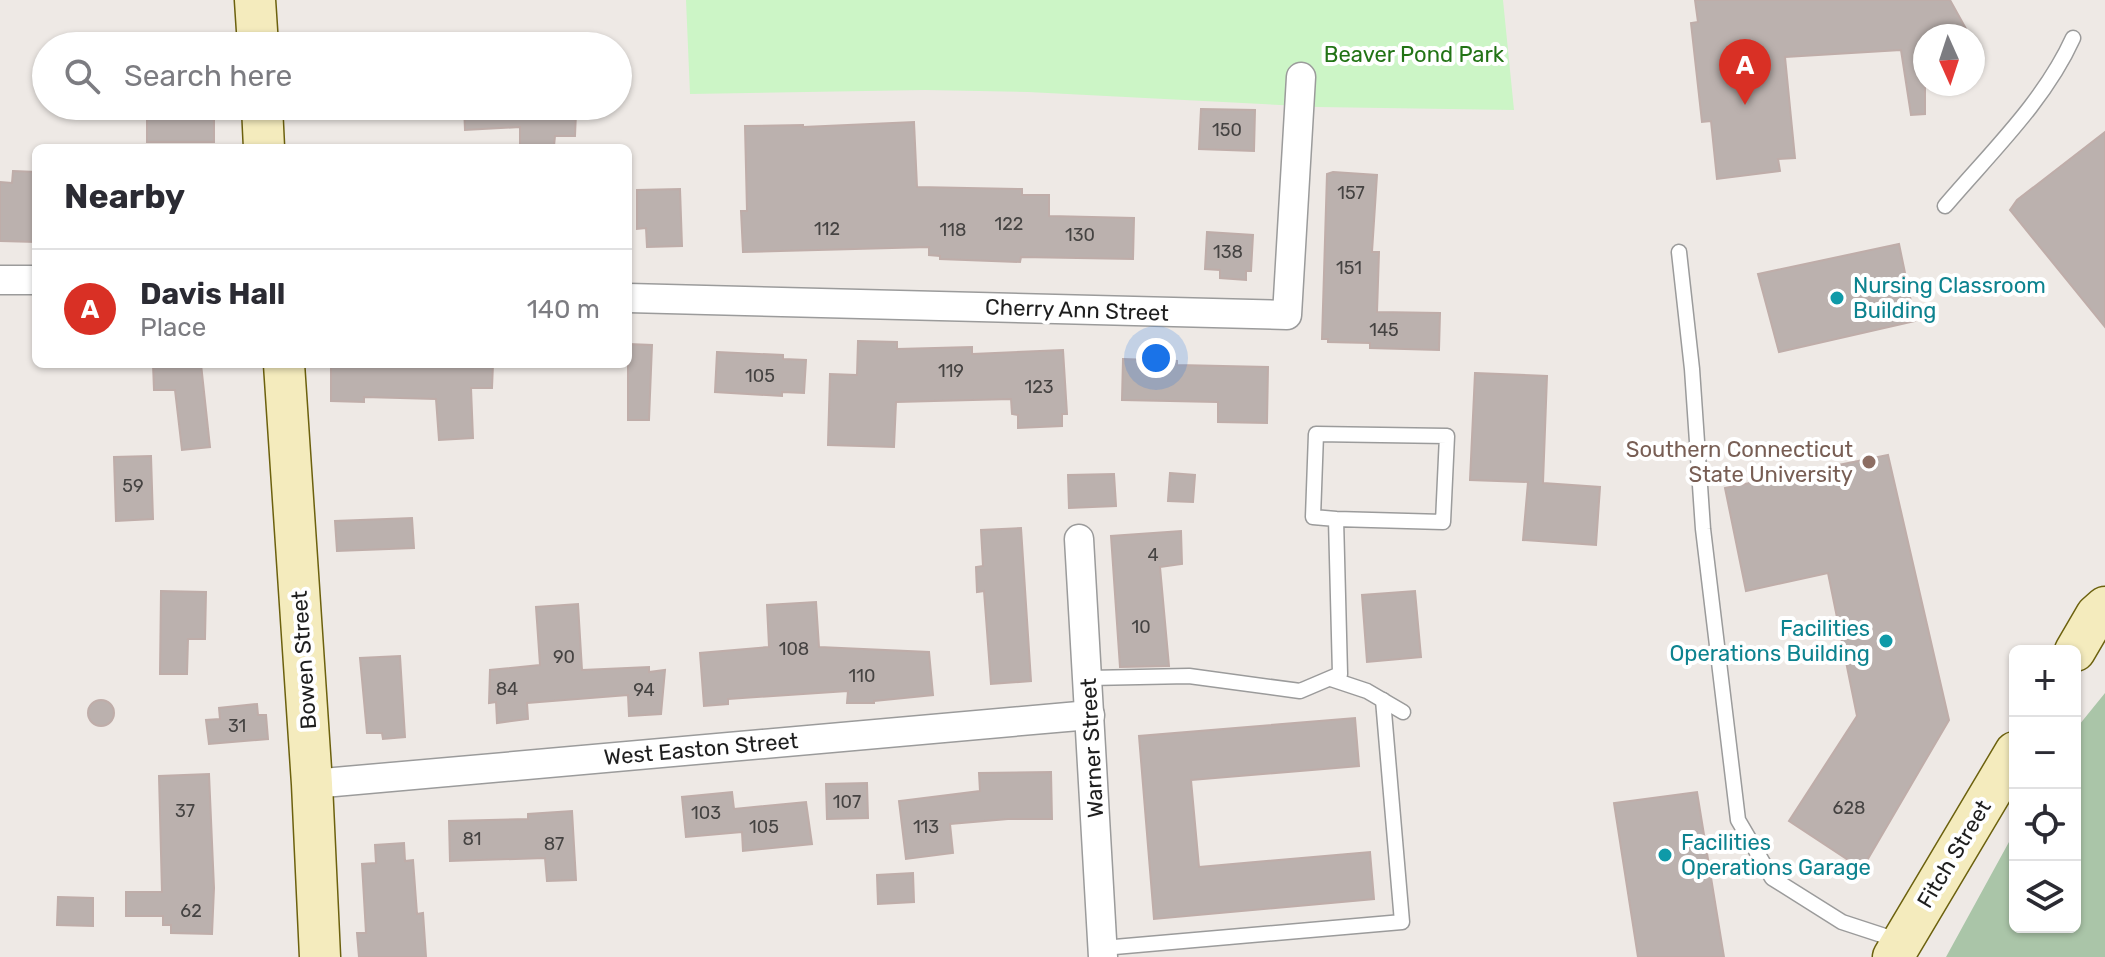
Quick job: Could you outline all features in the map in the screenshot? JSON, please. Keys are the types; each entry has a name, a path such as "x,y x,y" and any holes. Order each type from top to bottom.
{"main road":[{"path":"255,0 257,32"},
{"path":"263,120 264,144"},
{"name":"Bowen Street","path":"284,368 312,784 320,957"},
{"path":"2078,645 2096,615 2105,607"},
{"name":"Fitch Street","path":"1897,949 2009,762"}],"street":[{"name":"Cherry Ann Street","path":"632,298 1287,315 1301,77"},
{"path":"0,280 32,280"},
{"name":"Warner Street","path":"1079,539 1103,952"},
{"name":"West Easton Street","path":"312,784 1090,715"}],"lane":[{"path":"1945,206 2024,116 2073,38"},
{"path":"1679,252 1692,369 1703,529 1738,820 1772,878 1842,922 1897,949"},
{"path":"1316,434 1447,436 1443,522 1336,519 1313,517 1316,434"},
{"path":"1089,678 1189,676 1300,691 1340,674 1336,519"},
{"path":"1331,679 1367,691 1403,712"},
{"path":"1103,952 1402,922 1383,700"}],"green space":[{"name":"Beaver Pond Park","path":"686,0 1503,0 1514,110 1318,107 1028,92 925,90 690,94"},
{"path":"2105,693 2105,957 1946,957 2009,842 2009,933 2081,933 2081,723"}],"building":[{"path":"1695,0 1950,0 1963,24 1913,24 1913,96 1925,96 1925,114 1911,115 1901,50 1785,57 1795,158 1778,159 1780,171 1717,179 1711,121 1702,122 1691,23 1698,22"},
{"path":"1201,109 1255,110 1254,151 1199,149"},
{"path":"147,120 214,120 214,142 147,142"},
{"path":"465,120 576,120 575,136 555,136 554,144 520,144 520,127 465,130"},
{"path":"914,122 917,187 1022,189 1022,195 1049,195 1049,216 1134,218 1133,259 1021,257 1020,262 940,259 940,256 929,255 929,247 743,252 741,211 747,211 745,126"},
{"path":"2105,132 2105,327 2010,210 2017,200"},
{"path":"13,171 32,172 32,242 0,241 0,182 12,183"},
{"path":"1327,174 1377,175 1372,252 1379,252 1377,312 1440,313 1439,350 1370,348 1370,343 1328,342 1328,339 1322,339"},
{"path":"680,189 682,246 647,247 646,228 637,229 637,190"},
{"path":"1207,232 1253,235 1251,271 1246,271 1246,280 1220,278 1220,270 1205,269"},
{"name":"Nursing Classroom Building","path":"1899,244 1915,321 1779,352 1758,274"},
{"path":"858,341 897,342 897,349 972,347 972,354 1063,350 1067,414 1062,414 1062,426 1018,428 1018,415 1012,414 1011,399 896,402 894,447 828,445 830,374 857,375"},
{"path":"632,344 652,345 649,420 628,420 628,368 632,368"},
{"path":"717,352 783,355 783,359 806,360 804,393 782,392 782,396 715,392"},
{"path":"1123,359 1177,361 1177,365 1268,367 1267,423 1218,422 1218,402 1122,400"},
{"path":"153,368 201,368 210,447 182,450 175,390 154,390"},
{"path":"331,368 493,368 492,388 471,388 473,438 439,440 436,399 364,397 364,402 331,401"},
{"path":"1475,373 1547,376 1543,483 1600,487 1596,545 1523,540 1528,482 1470,480"},
{"name":"Facilities Operations Building","path":"1888,455 1949,720 1862,869 1789,821 1857,716 1828,573 1746,591 1725,488"},
{"path":"151,456 153,519 116,521 114,457"},
{"path":"1170,473 1195,475 1193,502 1168,501"},
{"path":"1114,474 1116,506 1069,508 1068,475"},
{"path":"412,518 414,548 337,551 335,521"},
{"path":"1021,528 1031,681 991,684 984,591 977,592 976,567 983,566 981,530"},
{"path":"1181,531 1182,564 1160,567 1169,666 1120,667 1111,536"},
{"path":"161,591 206,592 205,639 188,639 187,674 160,674"},
{"path":"1415,591 1421,657 1367,662 1362,595"},
{"path":"816,602 819,647 929,652 933,695 874,703 847,703 848,691 728,699 728,704 704,706 700,653 769,647 767,605"},
{"path":"578,604 582,670 649,667 649,672 665,670 661,714 629,716 628,695 527,703 528,719 497,723 496,702 489,703 490,670 540,665 536,607"},
{"path":"400,656 405,737 383,739 382,733 367,733 360,658"},
{"path":"101,700 110,704 114,713 110,722 101,726 92,722 88,713 92,704"},
{"path":"257,704 258,715 266,715 268,739 209,744 206,720 220,719 219,708"},
{"path":"1355,718 1359,766 1191,780 1199,867 1370,852 1374,899 1154,919 1139,736"},
{"path":"1051,772 1052,819 950,824 953,853 906,859 899,801 980,791 979,773"},
{"path":"209,774 214,888 212,934 171,933 171,925 163,925 163,916 126,916 126,892 162,892 159,776"},
{"path":"867,783 868,818 827,819 826,784"},
{"path":"732,792 734,809 806,802 812,844 743,851 742,832 686,837 682,797"},
{"name":"Facilities Operations Garage","path":"1697,792 1724,957 1638,957 1614,803"},
{"path":"572,811 576,880 547,881 545,858 450,861 449,821 528,819 528,814"},
{"path":"404,843 405,861 413,860 417,914 423,913 426,957 359,957 357,933 366,933 362,864 376,863 375,845"},
{"path":"913,873 914,902 878,904 877,875"},
{"path":"58,897 93,898 93,926 57,925"}],"place":[{"name":"Davis Hall","path":"1745,105"},
{"name":"Nursing Classroom Building","path":"1837,298"},
{"name":"Southern Connecticut State University","path":"1869,462"},
{"name":"Facilities Operations Building","path":"1886,641"},
{"name":"Facilities Operations Garage","path":"1665,855"}]}
